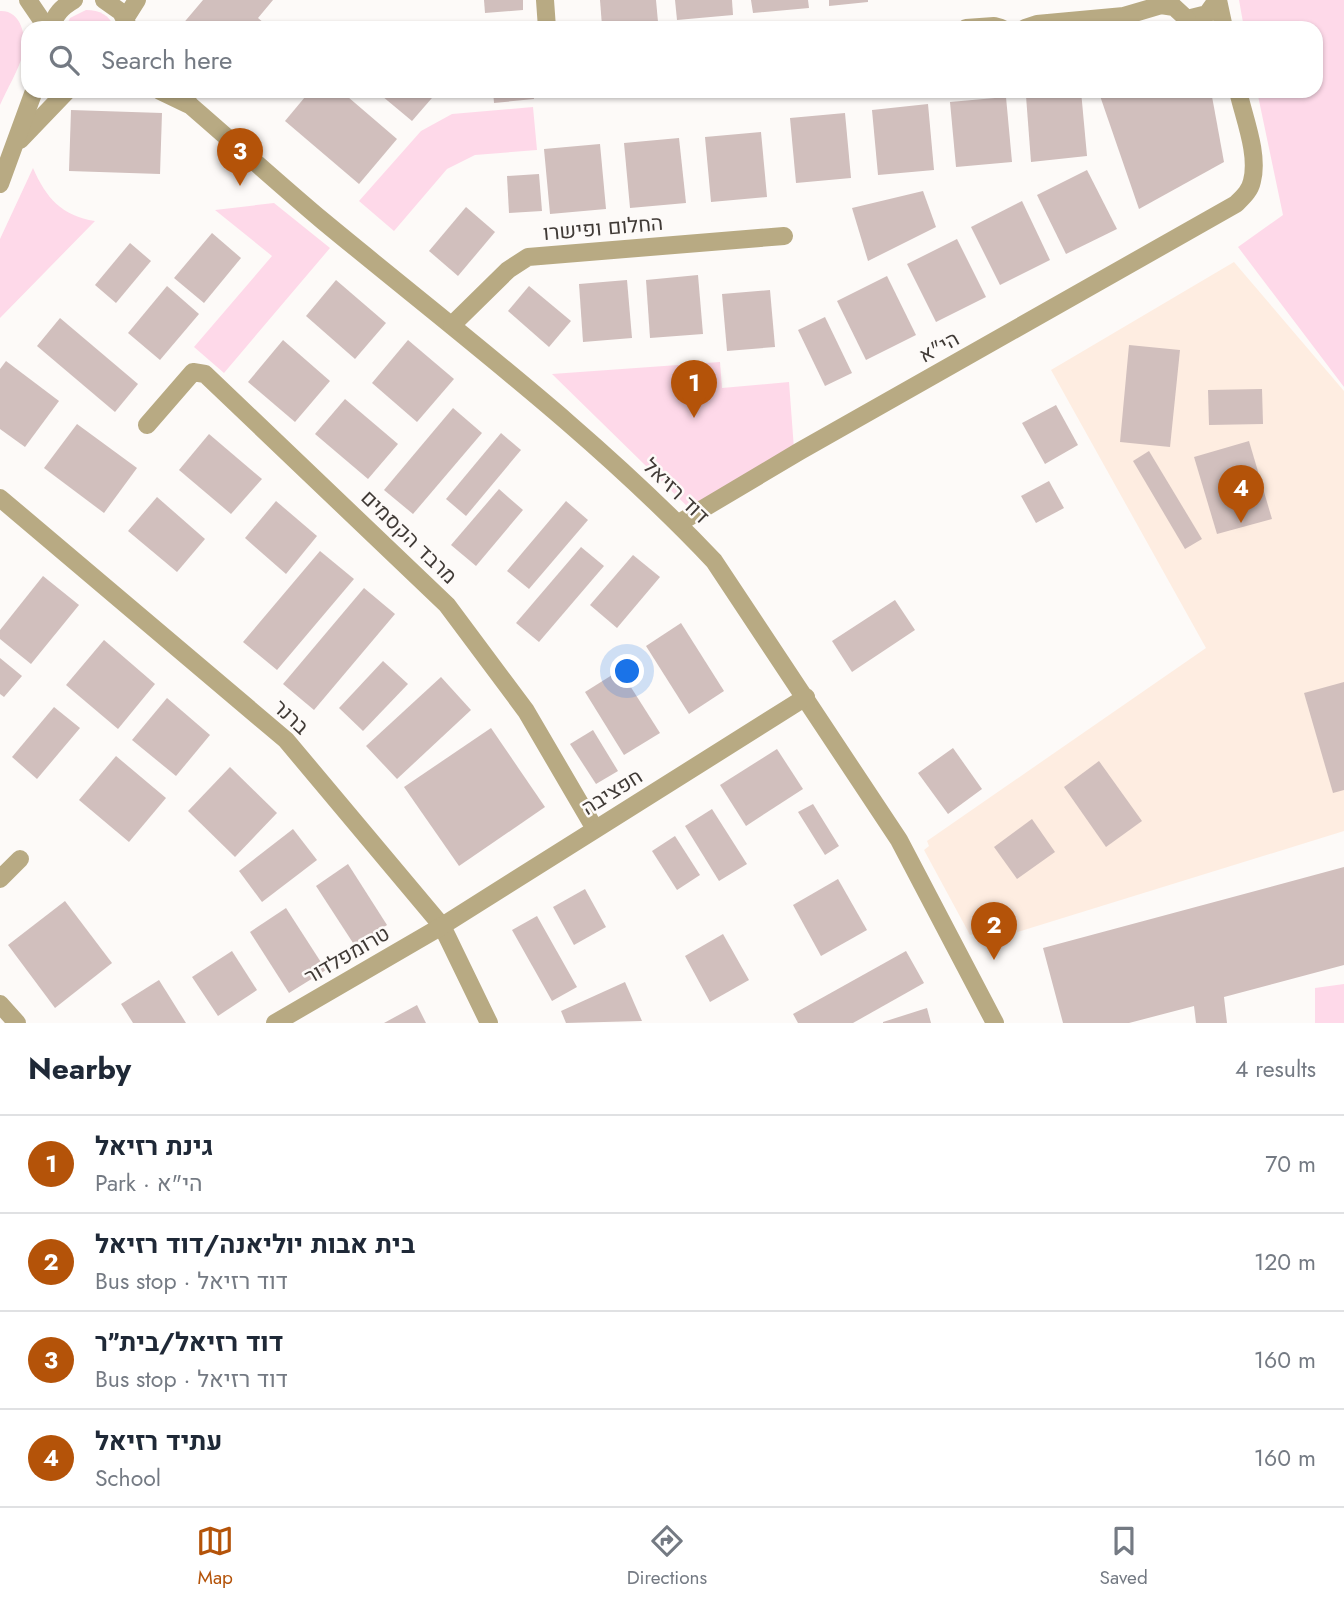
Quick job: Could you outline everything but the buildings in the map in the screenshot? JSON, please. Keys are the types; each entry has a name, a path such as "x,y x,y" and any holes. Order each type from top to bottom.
{"street":[{"path":"28,0 44,21"},
{"path":"52,21 62,7 74,0"},
{"path":"104,0 115,6 125,21"},
{"path":"128,21 137,0"},
{"path":"545,0 546,21"},
{"path":"1191,21 1207,13 1218,0"},
{"path":"1218,0 1222,21"},
{"path":"1076,21 1124,16 1161,5 1174,7 1185,21"},
{"path":"1192,21 1206,16 1215,21"},
{"path":"0,184 9,149 31,98"},
{"path":"9,149 61,98"},
{"name":"דוד רזיאל","path":"174,98 191,106"},
{"name":"דוד רזיאל","path":"185,98 323,221 536,393 679,523 714,561 899,840 995,1023"},
{"name":"הי\"א","path":"679,523 800,451 1223,213 1247,193 1252,182 1251,149 1240,98"},
{"name":"החלום ופישרו","path":"452,325 508,270 528,257 784,236"},
{"name":"מרבד הקסמים","path":"147,425 193,372 205,374 447,605 526,711 595,829"},
{"name":"ברנר","path":"0,498 286,740 442,926 489,1023"},
{"name":"חפציבה","path":"442,926 806,697"},
{"path":"0,879 20,859"},
{"name":"טרומפלדור","path":"275,1023 442,926"},
{"path":"0,1004 17,1023"}],"shaded area":[{"path":"1239,0 1344,0 1344,387 1238,247 1283,215 1258,98 1323,98 1323,21 1243,21"},
{"path":"86,10 104,14 111,21 68,21"},
{"path":"0,11 13,15 21,25 21,60 0,105"},
{"path":"533,107 537,150 475,155 447,169 394,231 359,201 421,131 452,114"},
{"path":"33,168 56,204 73,215 95,221 0,318 0,239"},
{"path":"274,203 330,248 224,373 194,347 272,256 215,210"},
{"path":"1234,262 1344,391 1344,831 979,944 974,934 970,935 924,850 929,846 927,841 1206,648 1051,370"},
{"path":"720,362 722,388 789,382 794,449 692,511 552,374"},
{"path":"1344,984 1344,1023 1315,1023 1315,988"}],"place":[{"name":"דוד רזיאל/בית״ר","path":"240,186"},
{"name":"גינת רזיאל","path":"694,418"},
{"name":"עתיד רזיאל","path":"1241,523"},
{"name":"בית אבות יוליאנה/דוד רזיאל","path":"994,960"}]}
